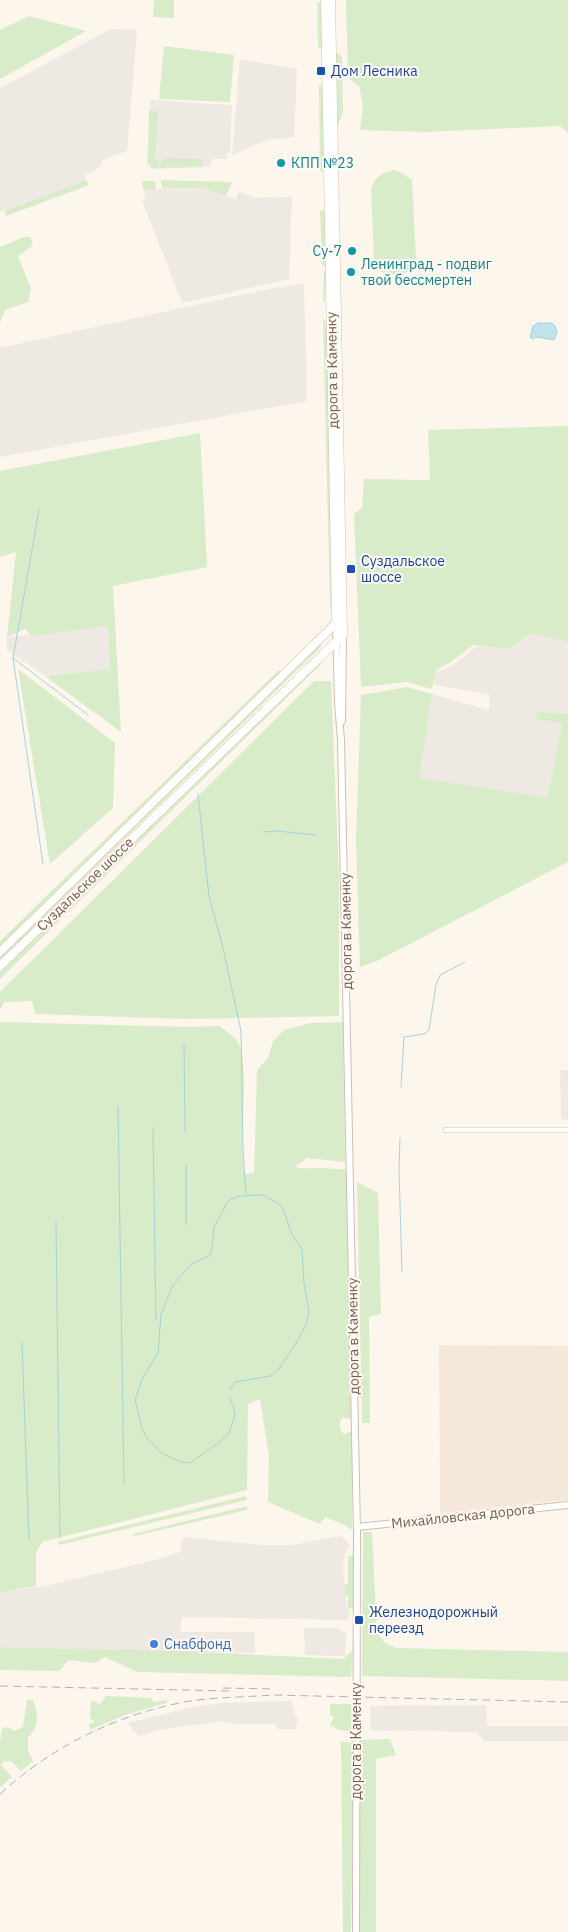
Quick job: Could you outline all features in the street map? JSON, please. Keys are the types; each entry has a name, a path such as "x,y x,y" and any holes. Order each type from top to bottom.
{"main road":[{"name":"дорога в Каменку","path":"326,0 340,628"},
{"name":"дорога в Каменку","path":"331,0 340,628"},
{"name":"Суздальское шоссе","path":"0,966 336,641 340,628"},
{"name":"Суздальское шоссе","path":"0,952 340,628"}],"street":[{"name":"дорога в Каменку","path":"340,628 336,641 341,740 357,1527 356,1932"},
{"name":"дорога в Каменку","path":"340,628 344,702 341,740"},
{"path":"446,1130 568,1130"},
{"name":"Михайловская дорога","path":"357,1527 568,1505"}],"shaded area":[{"path":"111,29 137,30 127,151 102,160 102,163 94,172 85,175 86,180 0,212 0,88"},
{"path":"240,59 297,69 294,137 269,140 249,147 232,156"},
{"path":"150,100 232,105 230,153 226,153 226,159 212,159 211,167 152,169 147,164"},
{"path":"205,188 236,199 239,192 256,198 292,197 289,279 182,303 142,200 146,198 143,189"},
{"path":"304,283 307,401 0,457 0,348 245,294"},
{"path":"108,626 110,669 45,676 7,650 7,637"},
{"path":"529,633 568,642 568,720 562,722 548,799 418,778 432,694 489,710 490,695 434,685 436,672 452,666 477,646 510,649"},
{"path":"560,1070 568,1070 568,1120 561,1119"},
{"path":"439,1345 568,1346 568,1500 440,1513"},
{"path":"341,1536 350,1545 345,1553 343,1568 347,1607 350,1612 348,1620 182,1617 180,1632 255,1632 255,1653 0,1647 0,1593 45,1586 155,1560 180,1552 183,1537 260,1545 292,1545"},
{"path":"304,1628 337,1628 346,1634 345,1656 305,1655"},
{"path":"291,1701 295,1716 298,1719 296,1729 276,1729 276,1724 239,1724 221,1721 159,1730 139,1736 128,1723 185,1709 220,1703"},
{"path":"486,1705 487,1726 568,1726 568,1741 484,1741 477,1732 371,1730 370,1706"}],"green space":[{"path":"154,0 174,0 174,18 153,17"},
{"path":"346,0 568,0 568,133 560,126 425,132 360,130 363,105 359,86 348,78"},
{"path":"317,2 322,3 322,49 318,48"},
{"path":"29,16 86,31 0,79 0,30"},
{"path":"164,46 234,55 230,102 159,99"},
{"path":"336,53 340,54 342,58 343,112 337,128"},
{"path":"321,83 324,171 320,171 319,85"},
{"path":"149,111 158,111 155,160 158,160 159,168 154,168 148,163"},
{"path":"165,158 202,159 202,166 160,168 161,161 165,160"},
{"path":"393,170 412,180 416,260 410,270 394,275 378,270 374,263 371,188 379,176"},
{"path":"86,180 89,185 6,216 4,211"},
{"path":"161,180 232,182 226,196 205,188 162,188"},
{"path":"142,181 155,181 156,189 143,189"},
{"path":"320,211 325,211 326,266 322,265"},
{"path":"24,237 30,237 33,243 31,247 18,256 31,289 28,302 5,310 0,323 0,247"},
{"path":"324,271 326,271 325,302 323,302"},
{"path":"323,319 325,319 327,333 332,607 330,607"},
{"path":"568,426 568,642 529,633 510,649 473,645 451,662 436,670 432,689 406,682 361,687 354,514 362,508 364,479 430,480 428,430"},
{"path":"200,433 207,567 113,586 121,732 45,676 110,669 108,626 32,636 25,629 7,637 16,552 0,557 0,471"},
{"path":"321,643 321,647 0,960 0,956"},
{"path":"320,662 321,664 0,979 0,972 277,699 297,684"},
{"path":"18,669 115,743 113,808 50,864"},
{"path":"279,670 282,672 0,946 0,941"},
{"path":"314,681 331,681 339,877 339,1016 186,1019 35,1014 32,1001 4,1002 0,1010 0,992"},
{"path":"407,687 432,694 419,778 548,798 562,723 536,719 537,712 568,714 568,862 377,961 360,967 356,841 361,695"},
{"path":"0,1022 190,1027 219,1026 237,1041 241,1052 244,1084 242,1142 245,1174 254,1173 257,1070 268,1058 273,1041 284,1030 311,1023 343,1022 345,1162 307,1158 295,1167 346,1169 352,1420 342,1417 340,1426 344,1434 352,1431 352,1530 325,1517 320,1524 268,1502 269,1456 260,1399 248,1404 247,1490 42,1542 36,1553 36,1586 0,1593"},
{"path":"357,1182 378,1193 381,1314 369,1317 370,1423 362,1423"},
{"path":"246,1496 247,1500 59,1545 58,1542"},
{"path":"247,1506 247,1510 134,1536 133,1534"},
{"path":"363,1532 372,1532 377,1633 385,1643 396,1648 568,1652 568,1681 362,1676"},
{"path":"353,1555 353,1609 348,1608 348,1596 345,1595 344,1586 348,1583 348,1556"},
{"path":"0,1647 178,1651 343,1659 353,1650 351,1677 137,1672 105,1657 95,1663 69,1660 59,1671 0,1670"},
{"path":"106,1696 152,1698 153,1702 167,1700 167,1703 125,1715 90,1730 89,1724 94,1721 90,1718 91,1700 100,1704"},
{"path":"27,1699 33,1701 37,1716 34,1730 28,1738 28,1750 33,1761 21,1771 11,1761 3,1762 1,1765 12,1777 0,1788 2,1728 8,1727 14,1731 23,1727"},
{"path":"330,1704 353,1704 354,1732 339,1730 330,1725 334,1717 330,1715"},
{"path":"390,1739 396,1755 376,1759 376,1932 360,1932 360,1740"},
{"path":"341,1742 354,1743 351,1932 343,1932"}],"water":[{"path":"538,323 552,323 555,326 557,333 554,340 537,337 532,339 530,337 533,326"}],"waterway":[{"path":"39,510 13,658 43,864"},
{"path":"13,658 88,715"},
{"path":"198,794 209,896 223,948 241,1031 243,1151 246,1194"},
{"path":"263,832 278,831 315,835"},
{"path":"401,1087 404,1037 424,1034 429,1030 436,985 440,975 465,962"},
{"path":"184,1044 185,1132"},
{"path":"118,1106 124,1484"},
{"path":"153,1128 156,1320"},
{"path":"400,1139 402,1272"},
{"path":"186,1164 186,1224"},
{"path":"230,1390 236,1382 270,1376 278,1370 306,1325 309,1311 304,1284 302,1249 292,1235 284,1211 279,1204 263,1195 239,1196 228,1201 214,1227 212,1249 209,1256 191,1264 173,1285 161,1314 158,1353 143,1377 135,1400 142,1429 147,1438 161,1453 181,1462 190,1463 229,1433 235,1415 230,1398"},
{"path":"56,1222 60,1538"},
{"path":"22,1343 29,1540"}],"railway":[{"path":"0,1686 230,1691"},
{"path":"223,1688 273,1689"},
{"path":"0,1794 42,1761 88,1734 138,1714 190,1701 274,1695 568,1702"}],"place":[{"name":"Дом Лесника","path":"321,71"},
{"name":"КПП №23","path":"281,163"},
{"name":"Су-7","path":"352,251"},
{"name":"Ленинград - подвиг твой бессмертен","path":"351,272"},
{"name":"Суздальское шоссе","path":"351,569"},
{"name":"Железнодорожный переезд","path":"359,1620"},
{"name":"Снабфонд","path":"154,1644"}]}
